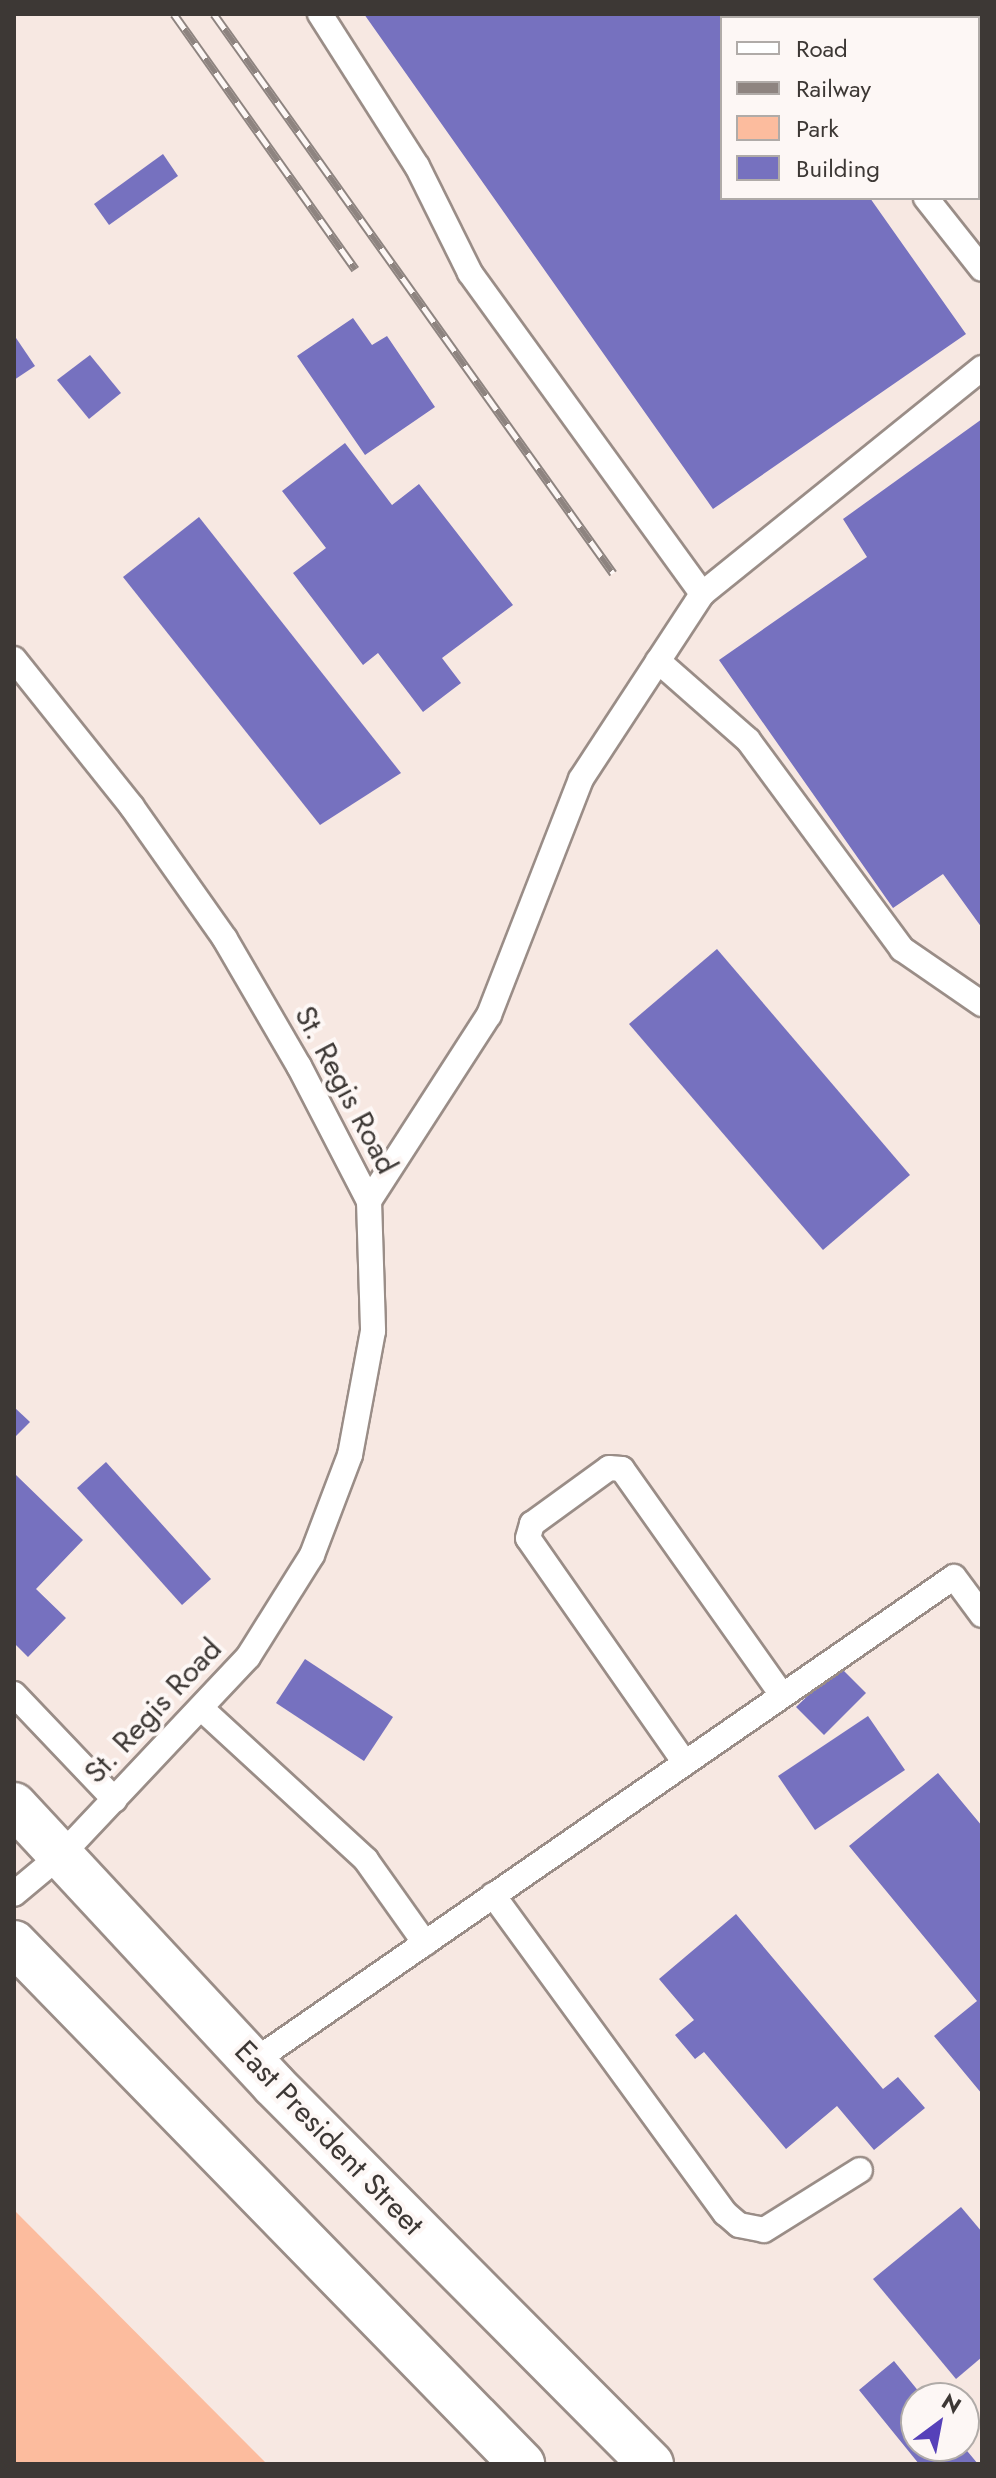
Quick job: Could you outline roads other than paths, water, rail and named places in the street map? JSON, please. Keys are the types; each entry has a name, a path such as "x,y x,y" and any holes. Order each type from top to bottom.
{"main road":[{"name":"East President Street","path":"14,1805 63,1853 253,2062 651,2464"},
{"path":"14,1943 522,2464"}],"lane":[{"path":"320,14 417,166 470,273 702,594"},
{"path":"928,200 982,269"},
{"path":"369,1201 489,1015 581,779 702,594 982,368"},
{"name":"St. Regis Road","path":"14,659 132,807 225,939 369,1201 373,1331 350,1455 312,1555 248,1657 63,1853 14,1894"},
{"path":"658,661 748,740 902,949 982,1004"},
{"path":"685,1763 528,1538 532,1524 609,1468 622,1469 782,1695"},
{"path":"253,2062 954,1577 982,1615"},
{"path":"14,1694 115,1800"},
{"path":"202,1709 366,1860 425,1943"},
{"path":"493,1895 725,2213 739,2225 764,2230 774,2226 860,2170"}],"railway":[{"path":"174,14 355,269"},
{"path":"214,14 613,573"}]}
